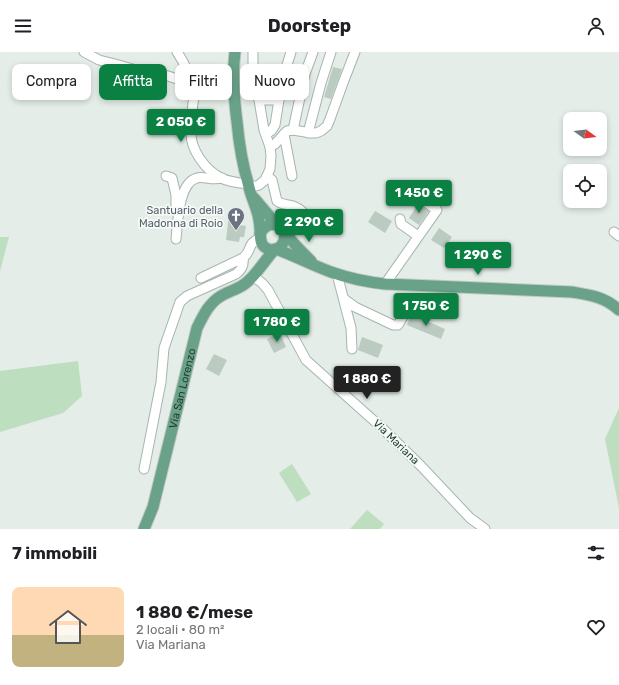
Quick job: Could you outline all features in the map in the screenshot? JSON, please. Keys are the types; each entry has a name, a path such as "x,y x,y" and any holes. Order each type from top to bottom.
{"main road":[{"path":"235,52 233,74 234,100 240,145 249,189 258,218 262,256 255,274"},
{"path":"249,189 295,245 321,268"},
{"path":"275,249 284,243 285,237 280,228 271,225 266,226 263,229 260,238 263,245 267,248 275,249 337,274 365,281 385,284 572,292 601,298 619,310"},
{"name":"Via San Lorenzo","path":"144,529 153,507 197,328 202,317 215,301 242,286 255,274 275,249"}],"street":[{"path":"84,52 99,60 140,71 168,76 175,79"},
{"path":"177,52 184,64"},
{"path":"253,52 253,64"},
{"path":"287,64 291,52"},
{"path":"292,176 288,132 313,52"},
{"path":"308,133 322,77 331,52"},
{"path":"270,147 288,132 314,133 319,132 328,125 355,52"},
{"path":"192,100 191,142 197,154 214,174 249,189 265,180 271,164 270,147 259,100"},
{"path":"266,134 275,124 279,100"},
{"path":"166,176 172,178 176,195 176,208 179,217"},
{"path":"267,176 272,180 277,201 282,204 298,208 308,218 309,232"},
{"path":"176,239 182,198 189,182 201,178 222,178"},
{"path":"385,284 436,210 417,196"},
{"path":"400,219 401,224 418,236"},
{"path":"201,278 243,258 247,255 253,241 260,238"},
{"path":"144,469 161,382 164,348 180,302 187,296 239,272 243,266 243,258"},
{"name":"Via Mariana","path":"255,274 268,290 306,360 381,427 422,466 470,518 485,529"},
{"path":"337,274 351,328 352,349"},
{"path":"344,299 355,308 393,325 398,325 405,313"}],"green space":[{"path":"0,237 9,237 0,271"},
{"path":"78,361 82,396 63,413 0,432 0,371"},
{"path":"619,408 619,508 605,439"},
{"path":"292,464 311,494 297,502 279,473"},
{"path":"367,510 384,524 380,529 350,529"}],"building":[{"path":"333,67 342,69 331,99 324,97"},
{"path":"418,204 429,211 419,225 409,218"},
{"path":"375,211 392,221 385,233 368,222"},
{"name":"Santuario della Madonna di Roio","path":"229,214 236,215 235,219 241,220 240,225 246,226 244,237 240,237 239,242 226,240"},
{"path":"439,228 452,237 444,248 431,240"},
{"path":"411,314 445,329 441,339 407,325"},
{"path":"280,333 286,347 274,353 267,339"},
{"path":"362,337 383,345 378,358 358,350"},
{"path":"214,354 227,360 219,376 206,369"}],"place":[{"name":"Santuario della Madonna di Roio","path":"236,231"}]}
